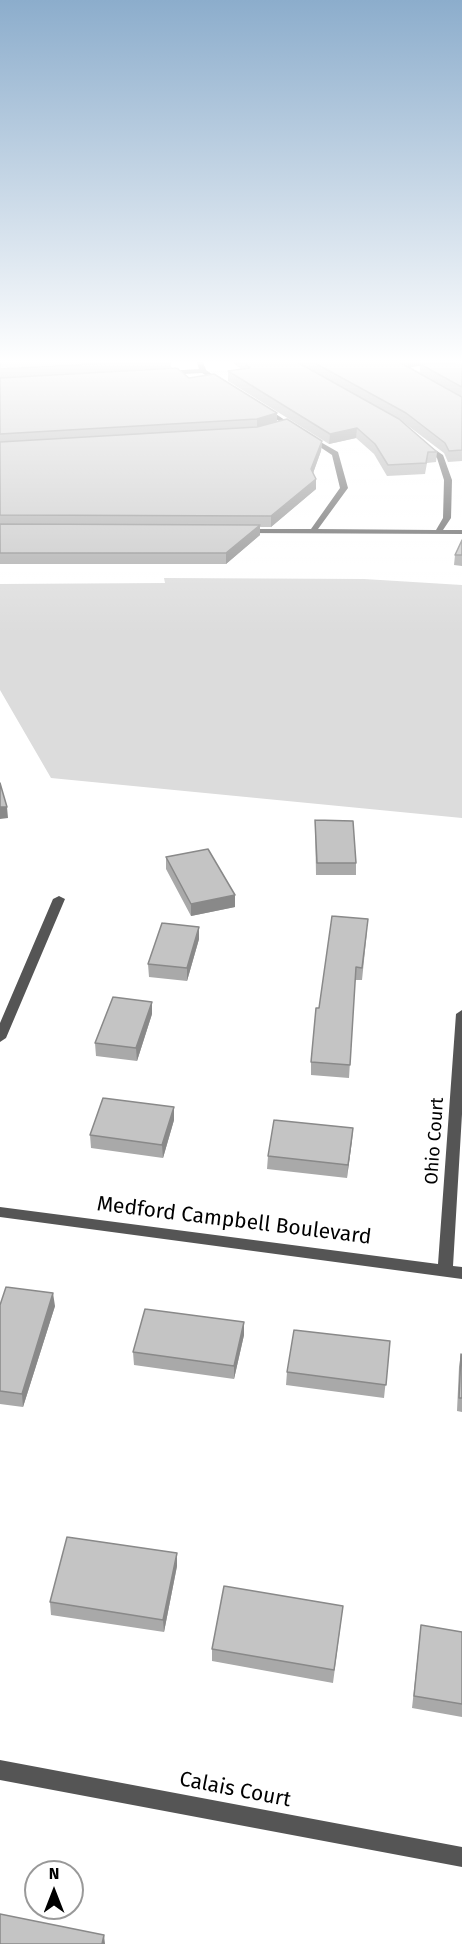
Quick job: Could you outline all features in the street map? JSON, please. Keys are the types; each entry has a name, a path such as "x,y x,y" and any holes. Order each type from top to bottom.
{"street":[{"path":"313,531 344,488 333,453"},
{"path":"435,453 440,457 448,480 447,518 438,532"},
{"path":"232,531 462,532"},
{"path":"0,1038 59,899"},
{"name":"Ohio Court","path":"445,1270 462,1014"},
{"name":"Medford Campbell Boulevard","path":"0,1212 462,1273"},
{"name":"Calais Court","path":"0,1770 462,1857"}],"shaded area":[{"path":"164,578 364,579 462,585 462,818 51,778 0,690 0,584 165,583"}],"building":[{"path":"0,453 317,453 311,469 316,479 271,516 0,515"},
{"path":"380,453 428,453 426,463 388,465"},
{"path":"0,524 260,525 226,553 0,553"},
{"path":"462,540 462,555 455,555"},
{"path":"0,783 7,807 0,807"},
{"path":"315,820 353,821 356,863 317,863"},
{"path":"208,849 235,895 191,904 166,857"},
{"path":"332,916 368,919 362,968 356,967 350,1065 311,1062 316,1008 319,1008"},
{"path":"162,923 199,927 187,968 148,964"},
{"path":"113,997 152,1002 136,1048 95,1043"},
{"path":"103,1098 174,1107 162,1145 90,1135"},
{"path":"274,1120 353,1128 348,1165 268,1156"},
{"path":"6,1287 53,1293 22,1394 0,1391 0,1305"},
{"path":"145,1309 244,1322 234,1366 133,1352"},
{"path":"294,1330 390,1341 386,1385 287,1372"},
{"path":"461,1354 462,1398 459,1398"},
{"path":"67,1537 177,1553 163,1620 50,1602"},
{"path":"224,1586 343,1606 334,1670 212,1649"},
{"path":"421,1625 462,1632 462,1704 414,1696"},
{"path":"0,1914 104,1935 102,1944 0,1944"}]}
